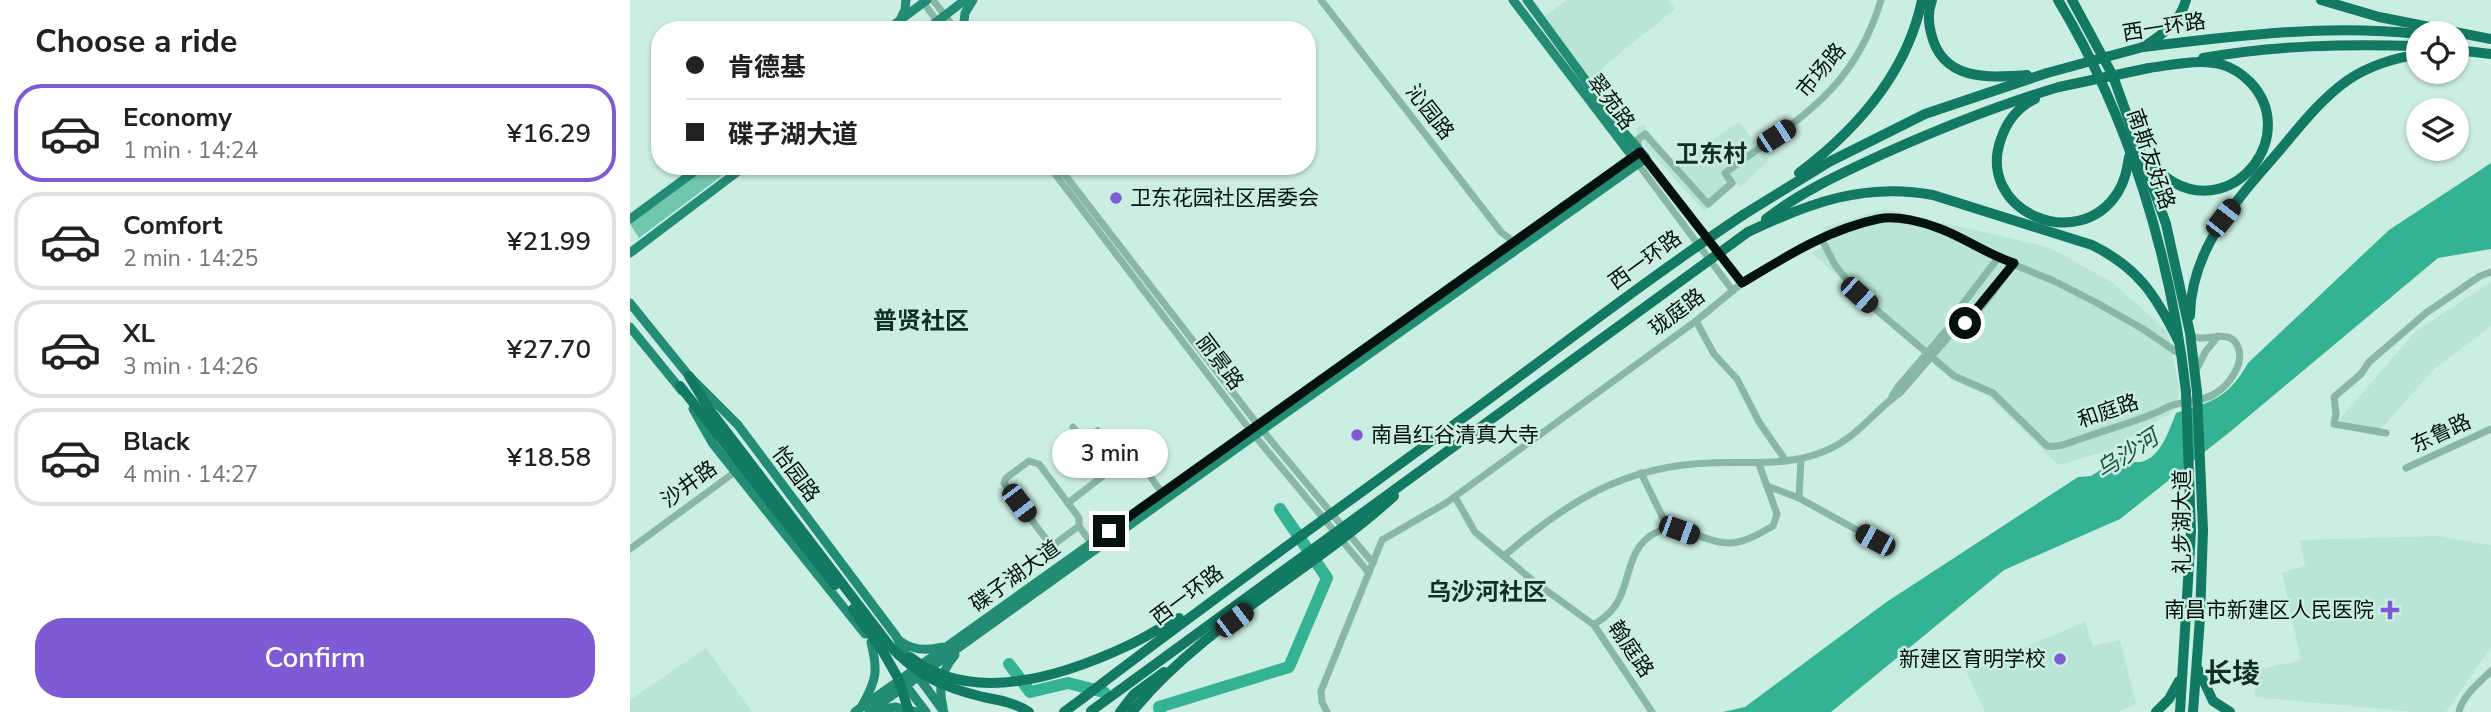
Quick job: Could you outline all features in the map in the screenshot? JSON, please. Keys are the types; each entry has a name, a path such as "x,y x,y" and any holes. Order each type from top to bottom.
{"highway":[{"path":"1743,215 1815,162 1868,110 1896,68 1922,0"},
{"path":"1932,0 1929,17 1933,42 1945,61 1959,71 1996,76 2047,73"},
{"name":"南斯友好路","path":"2058,0 2084,46 2130,154 2152,219 2179,341"},
{"name":"南斯友好路","path":"2072,0 2113,76 2142,155 2165,224 2190,333"},
{"path":"2081,0 2086,24"},
{"path":"2143,47 2174,24 2183,11 2186,0"},
{"path":"2321,0 2379,17 2491,41"},
{"name":"西一环路","path":"1064,712 1201,607 1490,399 1682,255 1847,152 1924,114 2047,73 2143,47 2239,35 2318,30 2406,33"},
{"path":"2469,39 2491,41"},
{"name":"西一环路","path":"1089,712 1788,201 1835,176 1990,108 2059,87 2253,49 2342,44 2406,47"},
{"path":"2469,52 2491,56"},
{"path":"2469,57 2491,56"},
{"path":"2190,333 2190,305 2199,267 2212,235 2236,202 2318,106 2349,79 2385,63 2406,58"},
{"path":"2142,155 2174,183 2198,190 2221,188 2247,174 2258,161 2266,144 2268,129 2267,115 2255,88 2234,69 2205,62 2149,68"},
{"path":"2059,87 2017,110 1999,143 1996,166 2004,190 2014,202 2024,211 2049,222 2075,222 2088,218 2101,211 2118,192 2125,180 2130,154"},
{"path":"1748,232 1788,213 1832,198 1884,190 1910,190 1933,195 2092,245 2112,256 2133,271 2146,285 2179,341"},
{"name":"礼步湖大道","path":"2190,333 2196,370 2191,392"},
{"name":"礼步湖大道","path":"2179,341 2191,392 2197,531 2197,666 2193,712"},
{"path":"689,376 709,409 859,611 898,678 909,712"},
{"path":"680,386 859,611 906,663 926,678 954,690 1022,707 1030,712"},
{"path":"1120,712 1134,694 1384,505 1431,462"},
{"name":"礼步湖大道","path":"2180,712 2197,531"},
{"path":"859,611 918,664 969,682 1004,683 1042,678 1082,664 1128,646 1201,607"},
{"path":"859,611 893,681 900,712"},
{"path":"1132,712 1144,697 1192,652"},
{"path":"2197,666 2213,701 2230,712"},
{"path":"2155,712 2175,690 2182,671"}],"main road":[{"path":"900,21 906,0"},
{"path":"937,21 965,0"},
{"path":"964,21 965,13 973,0"},
{"name":"翠苑路","path":"1513,0 1639,158"},
{"name":"翠苑路","path":"1527,0 1622,130 1639,158"},
{"path":"900,21 927,1"},
{"name":"碟子湖大道","path":"916,673 964,645 1514,242 1639,158"},
{"name":"碟子湖大道","path":"864,711 1091,543 1256,430 1639,158"},
{"path":"630,219 690,175"},
{"path":"630,253 733,175"},
{"name":"怡园路","path":"630,303 689,376 738,425 896,636 916,673 944,712"},
{"path":"630,327 680,386 713,444 926,712"},
{"path":"896,636 909,647 919,649 935,649 951,644"},
{"path":"871,642 877,666 876,678 864,711 895,707 916,712"},
{"path":"944,712 940,682 946,667 964,645"}],"street":[{"name":"沁园路","path":"1321,0 1502,232 1514,242"},
{"name":"市场路","path":"1639,158 1637,140 1644,134 1708,204 1732,183 1725,173 1816,106 1843,76 1864,46 1881,0"},
{"path":"927,1 945,21"},
{"name":"翠苑路","path":"1639,158 1742,283"},
{"name":"翠苑路","path":"1639,158 1733,291"},
{"name":"丽景路","path":"1056,175 1369,573"},
{"name":"丽景路","path":"1065,175 1256,430 1373,563"},
{"name":"珑庭路","path":"1327,712 1321,691 1382,540 1455,497 1696,321 1742,283 1822,238 1880,218 1914,221 1941,229 2097,303 2143,329 2182,356"},
{"path":"1822,238 1835,265 1859,295 1929,356"},
{"path":"1504,556 1554,515 1582,497 1641,472 1686,463 1759,464 1801,459 1826,451 1850,438 1901,392 1998,258"},
{"path":"1929,356 1956,328 1965,323 2014,263"},
{"path":"2386,433 2334,424 2334,397 2361,374 2369,362 2426,313 2480,276 2491,272"},
{"path":"1696,321 1714,354 1737,379 1759,422 1786,461"},
{"path":"2190,333 2196,338 2218,336"},
{"path":"2196,370 2218,336"},
{"name":"和庭路","path":"1929,356 1954,376 1993,393 2041,443 2054,447 2132,422 2170,406 2208,398 2219,391 2232,377 2240,355 2234,341 2218,336"},
{"path":"1073,427 1108,472"},
{"name":"东鲁路","path":"2406,468 2491,429"},
{"path":"1068,503 1129,456 1134,456 1162,493"},
{"path":"1799,498 1801,459"},
{"path":"1079,526 1056,544 1049,543 1004,483 1006,478 1029,461 1039,464 1079,518 1079,526 1091,543"},
{"path":"1594,625 1611,612 1623,589 1630,564 1644,542 1654,533 1668,528 1720,542 1739,542 1773,526 1777,519 1759,464"},
{"name":"沙井路","path":"630,549 735,472"},
{"path":"1641,472 1668,528"},
{"path":"1767,486 1799,498 1875,540"},
{"name":"翰庭路","path":"1455,497 1475,532 1532,580 1594,625 1652,712"},
{"path":"2459,712 2460,706 2472,690 2491,671"}],"shaded area":[{"path":"1567,0 1668,0 1675,9 1605,65 1593,83 1545,16"},
{"path":"1739,122 1769,160 1740,187 1736,184 1704,211 1637,137 1636,129 1643,124 1675,166"},
{"path":"2491,163 2491,249 2438,258 2231,431 2120,519 2004,570 1831,712 1723,712 1745,707 1885,603 2078,477 2091,476 2121,457 2132,462 2142,462 2150,458 2163,443 2176,413 2219,397 2234,384 2248,363 2389,230"},
{"path":"696,175 723,175 639,238 630,224"},
{"path":"1884,209 2048,247 2112,282 2167,331 2180,391 2172,412 2111,450 2058,465 1990,397 1955,381 1812,253 1830,241 1822,228"},
{"path":"2491,282 2491,326 2435,368 2380,430 2339,420 2416,331"},
{"path":"1098,426 1121,455 1109,464 1086,436"},
{"name":"南昌市新建区人民医院","path":"2439,536 2491,545 2491,647 2446,712 2415,712 2254,697 2257,670 2301,660 2282,573 2305,566 2300,540"},
{"name":"新建区育明学校","path":"2085,622 2093,646 2120,640 2136,704 2118,712 1985,712 1966,671"},
{"path":"706,648 752,712 630,712 630,700"}],"pier":[{"path":"1096,675 1168,692 1150,712 1097,712 1091,679"}],"waterway":[{"path":"1160,712 1159,707 1289,667 1327,578 1280,509"},
{"path":"1009,664 1030,692 1068,683 1104,692"}],"place":[{"name":"卫东花园社区居委会","path":"1116,198"},
{"name":"南昌红谷清真大寺","path":"1357,435"},
{"name":"南昌市新建区人民医院","path":"2390,610"},
{"name":"新建区育明学校","path":"2060,659"}],"district":[{"name":"卫东村","path":"1711,154"},
{"name":"普贤社区","path":"921,321"},
{"name":"乌沙河社区","path":"1487,592"},
{"name":"长堎","path":"2232,674"}],"route":[{"path":"1109,531 1640,152 1742,283 1822,238 1880,218 1914,221 1941,229 1998,258 2014,263 1965,323"}],"water label":[{"name":"乌沙河","path":"2127,454"}]}
